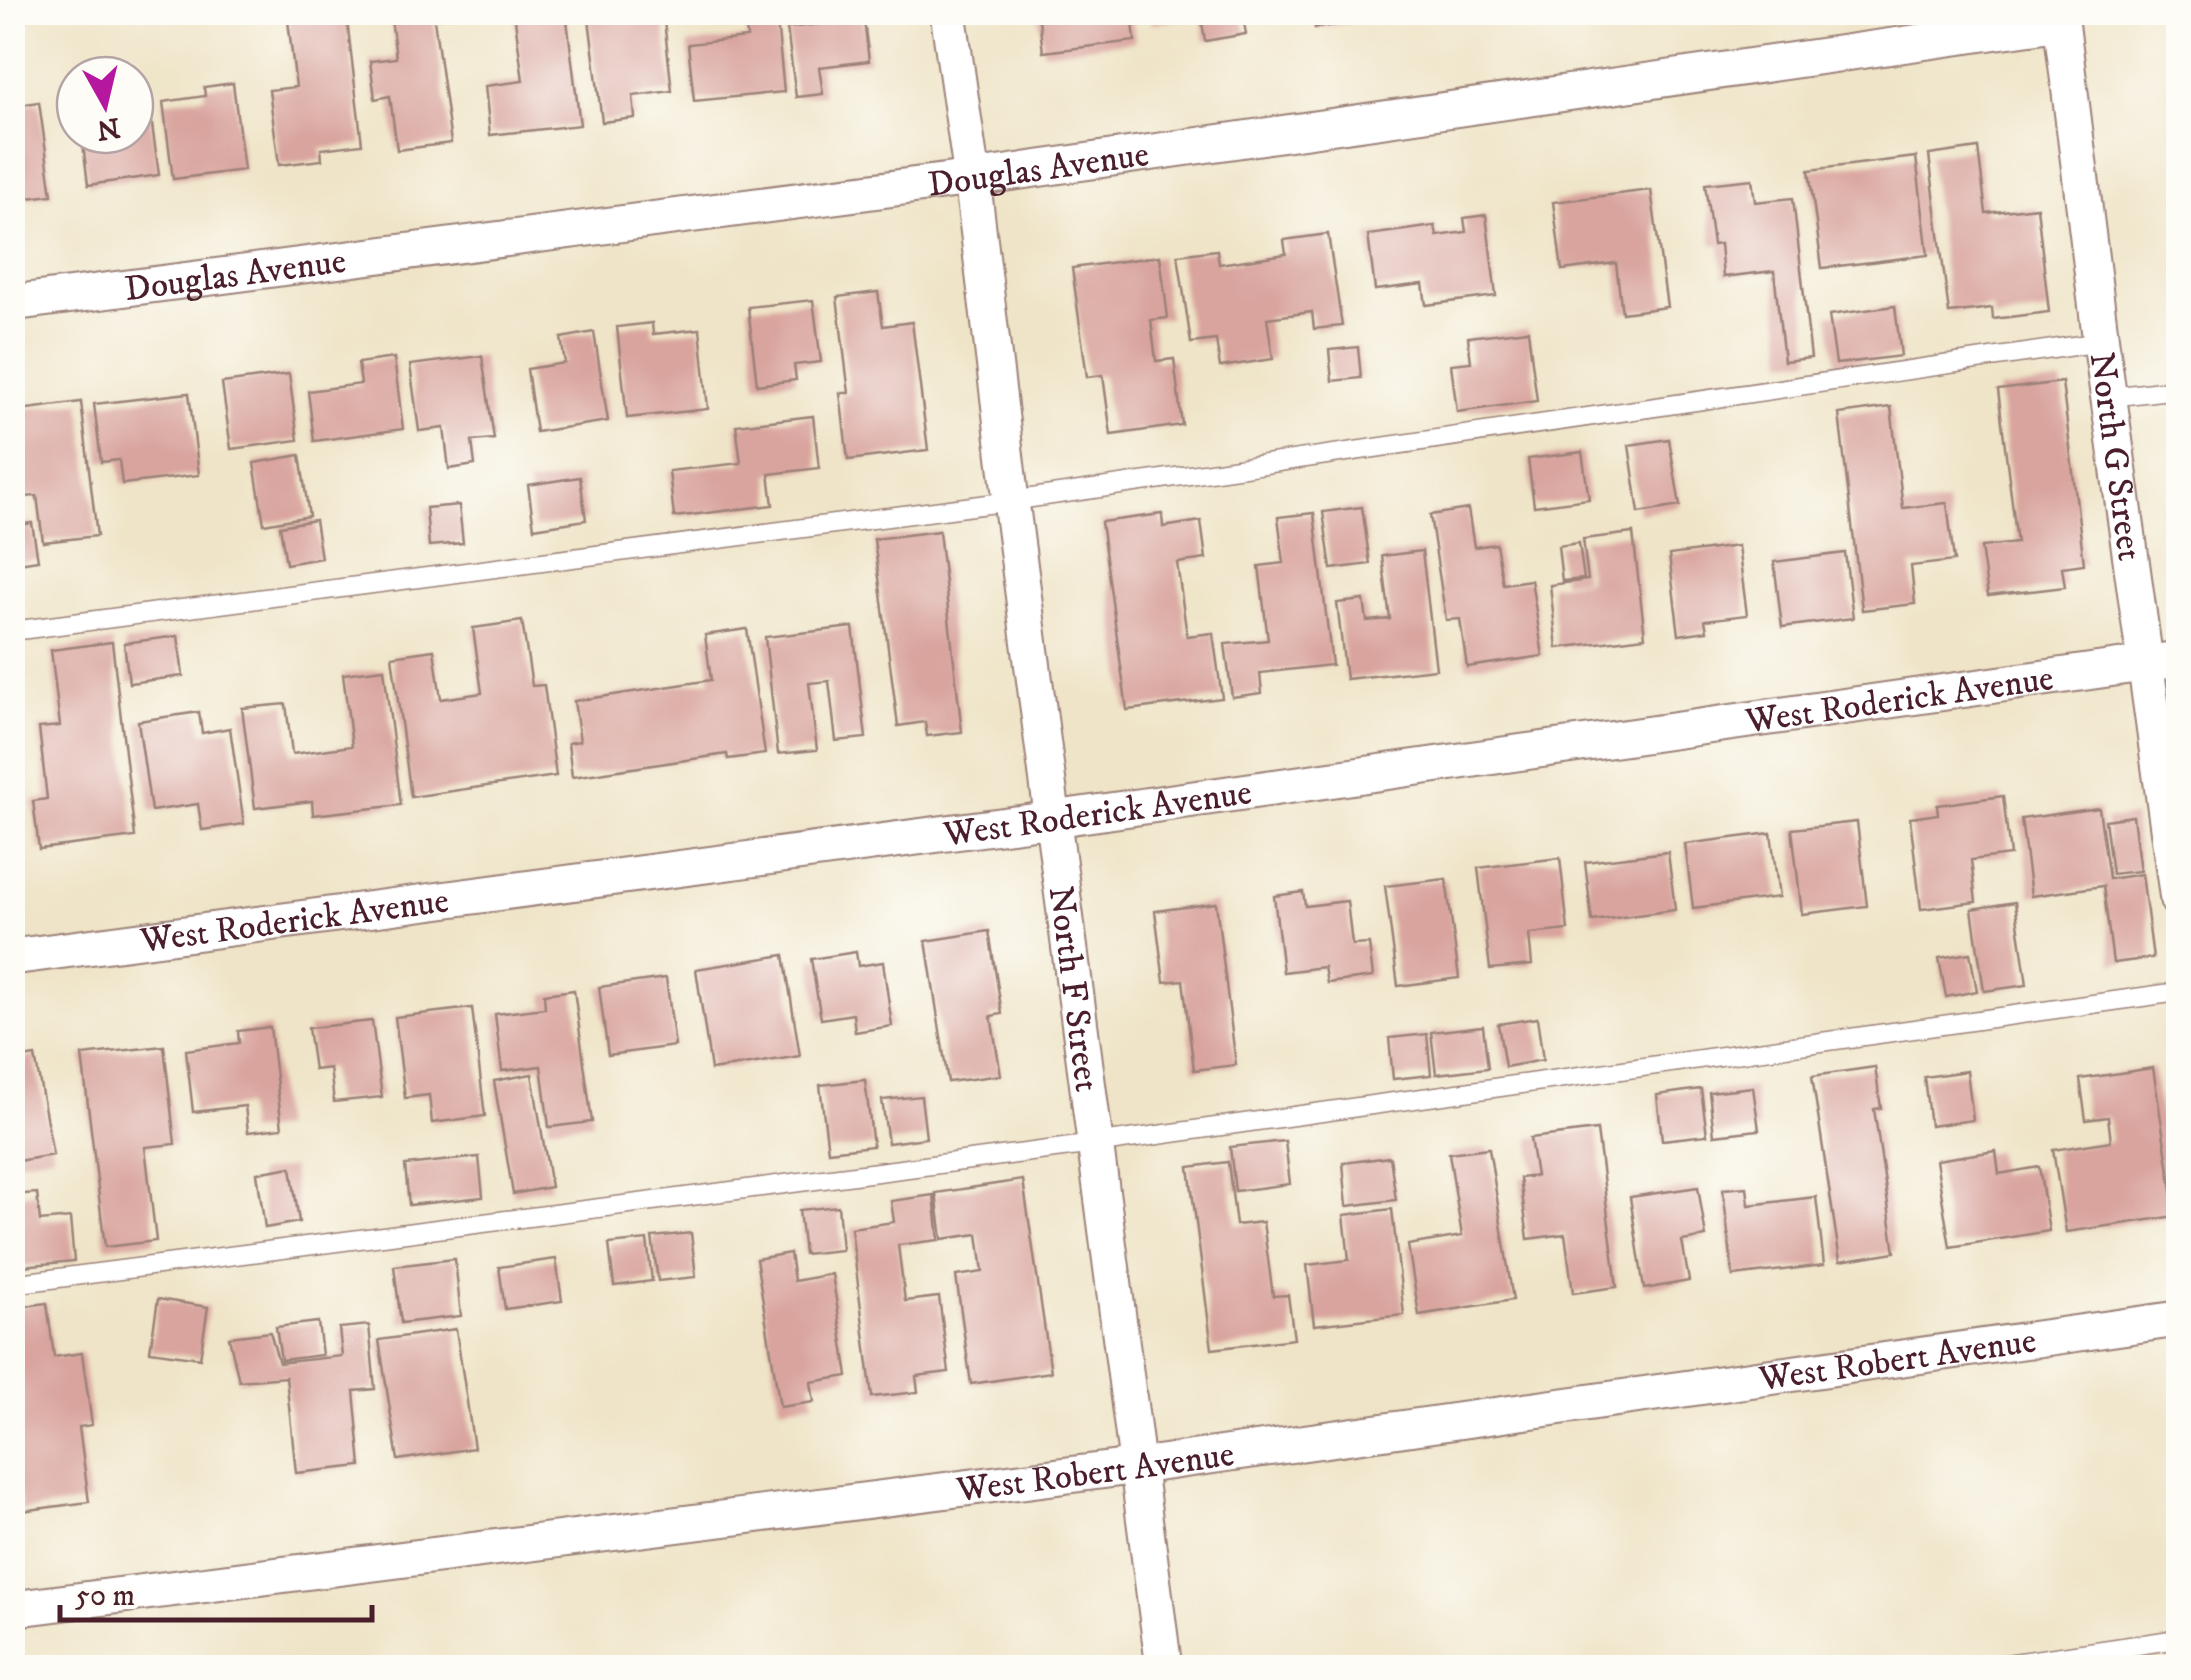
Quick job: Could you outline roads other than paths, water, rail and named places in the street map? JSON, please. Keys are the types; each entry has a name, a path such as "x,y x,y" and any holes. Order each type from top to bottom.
{"street":[{"name":"North F Street","path":"948,12 1164,1668"},
{"name":"Douglas Avenue","path":"12,304 972,178 2060,17"},
{"name":"North G Street","path":"2060,17 2101,342 2162,661 2178,900"},
{"name":"West Roderick Avenue","path":"12,956 1053,819 2162,661"},
{"name":"West Robert Avenue","path":"12,1609 1139,1466 2178,1319"}],"lane":[{"path":"12,631 1011,501 2101,342"},
{"path":"2110,397 2178,388"},
{"path":"12,1284 1094,1144 2178,992"},
{"path":"1979,1668 2178,1639"}]}
